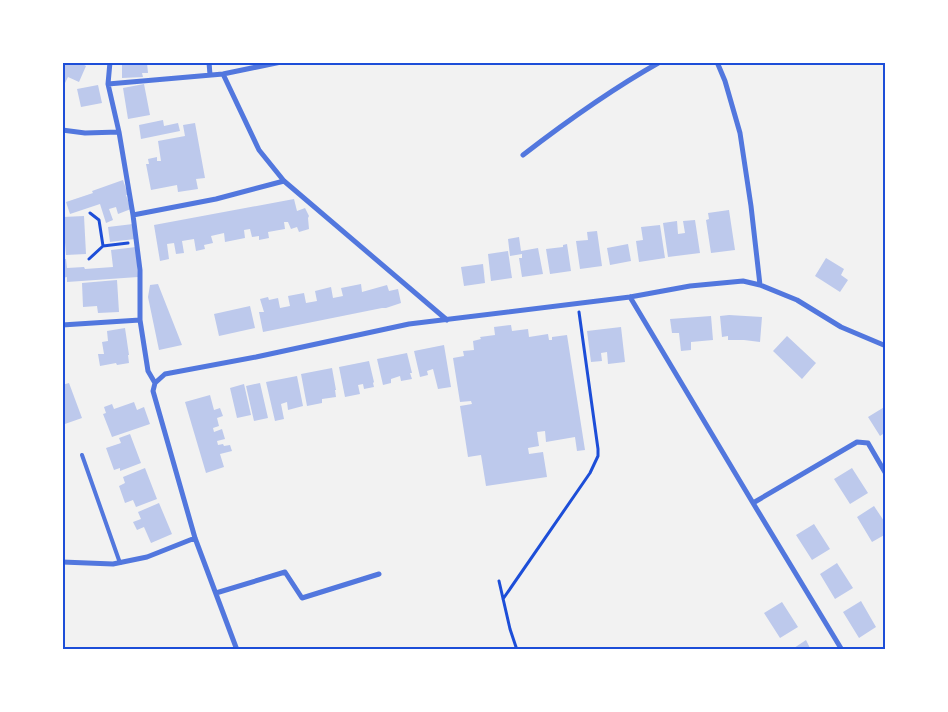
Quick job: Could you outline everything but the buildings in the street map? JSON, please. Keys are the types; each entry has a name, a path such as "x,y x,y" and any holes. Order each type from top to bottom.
{"street":[{"path":"110,62 108,84 119,132 140,270 140,320 148,371 155,382"},
{"path":"209,62 210,75"},
{"path":"108,84 223,74 280,62"},
{"path":"523,155 564,123 635,76 660,62"},
{"path":"717,62 725,81 740,133 760,285"},
{"path":"223,74 259,150 284,181 447,320"},
{"path":"62,130 85,133 119,132"},
{"path":"133,215 216,199 284,181"},
{"path":"237,650 195,538 152,391 155,382 165,374 256,358 409,324 630,297 690,286 743,281 760,285 797,300 842,327 886,346"},
{"path":"630,297 842,650"},
{"path":"62,325 140,320"},
{"path":"752,503 857,442 868,443 886,474"},
{"path":"62,562 113,564 147,558 195,538"},
{"path":"216,593 285,572 302,598 379,574"}],"lane":[{"path":"82,455 120,562"}],"path":[{"path":"90,213 99,220 103,246"},
{"path":"89,259 103,246 136,242"},
{"path":"503,599 590,473 598,456 577,303"},
{"path":"499,581 517,650"}]}
